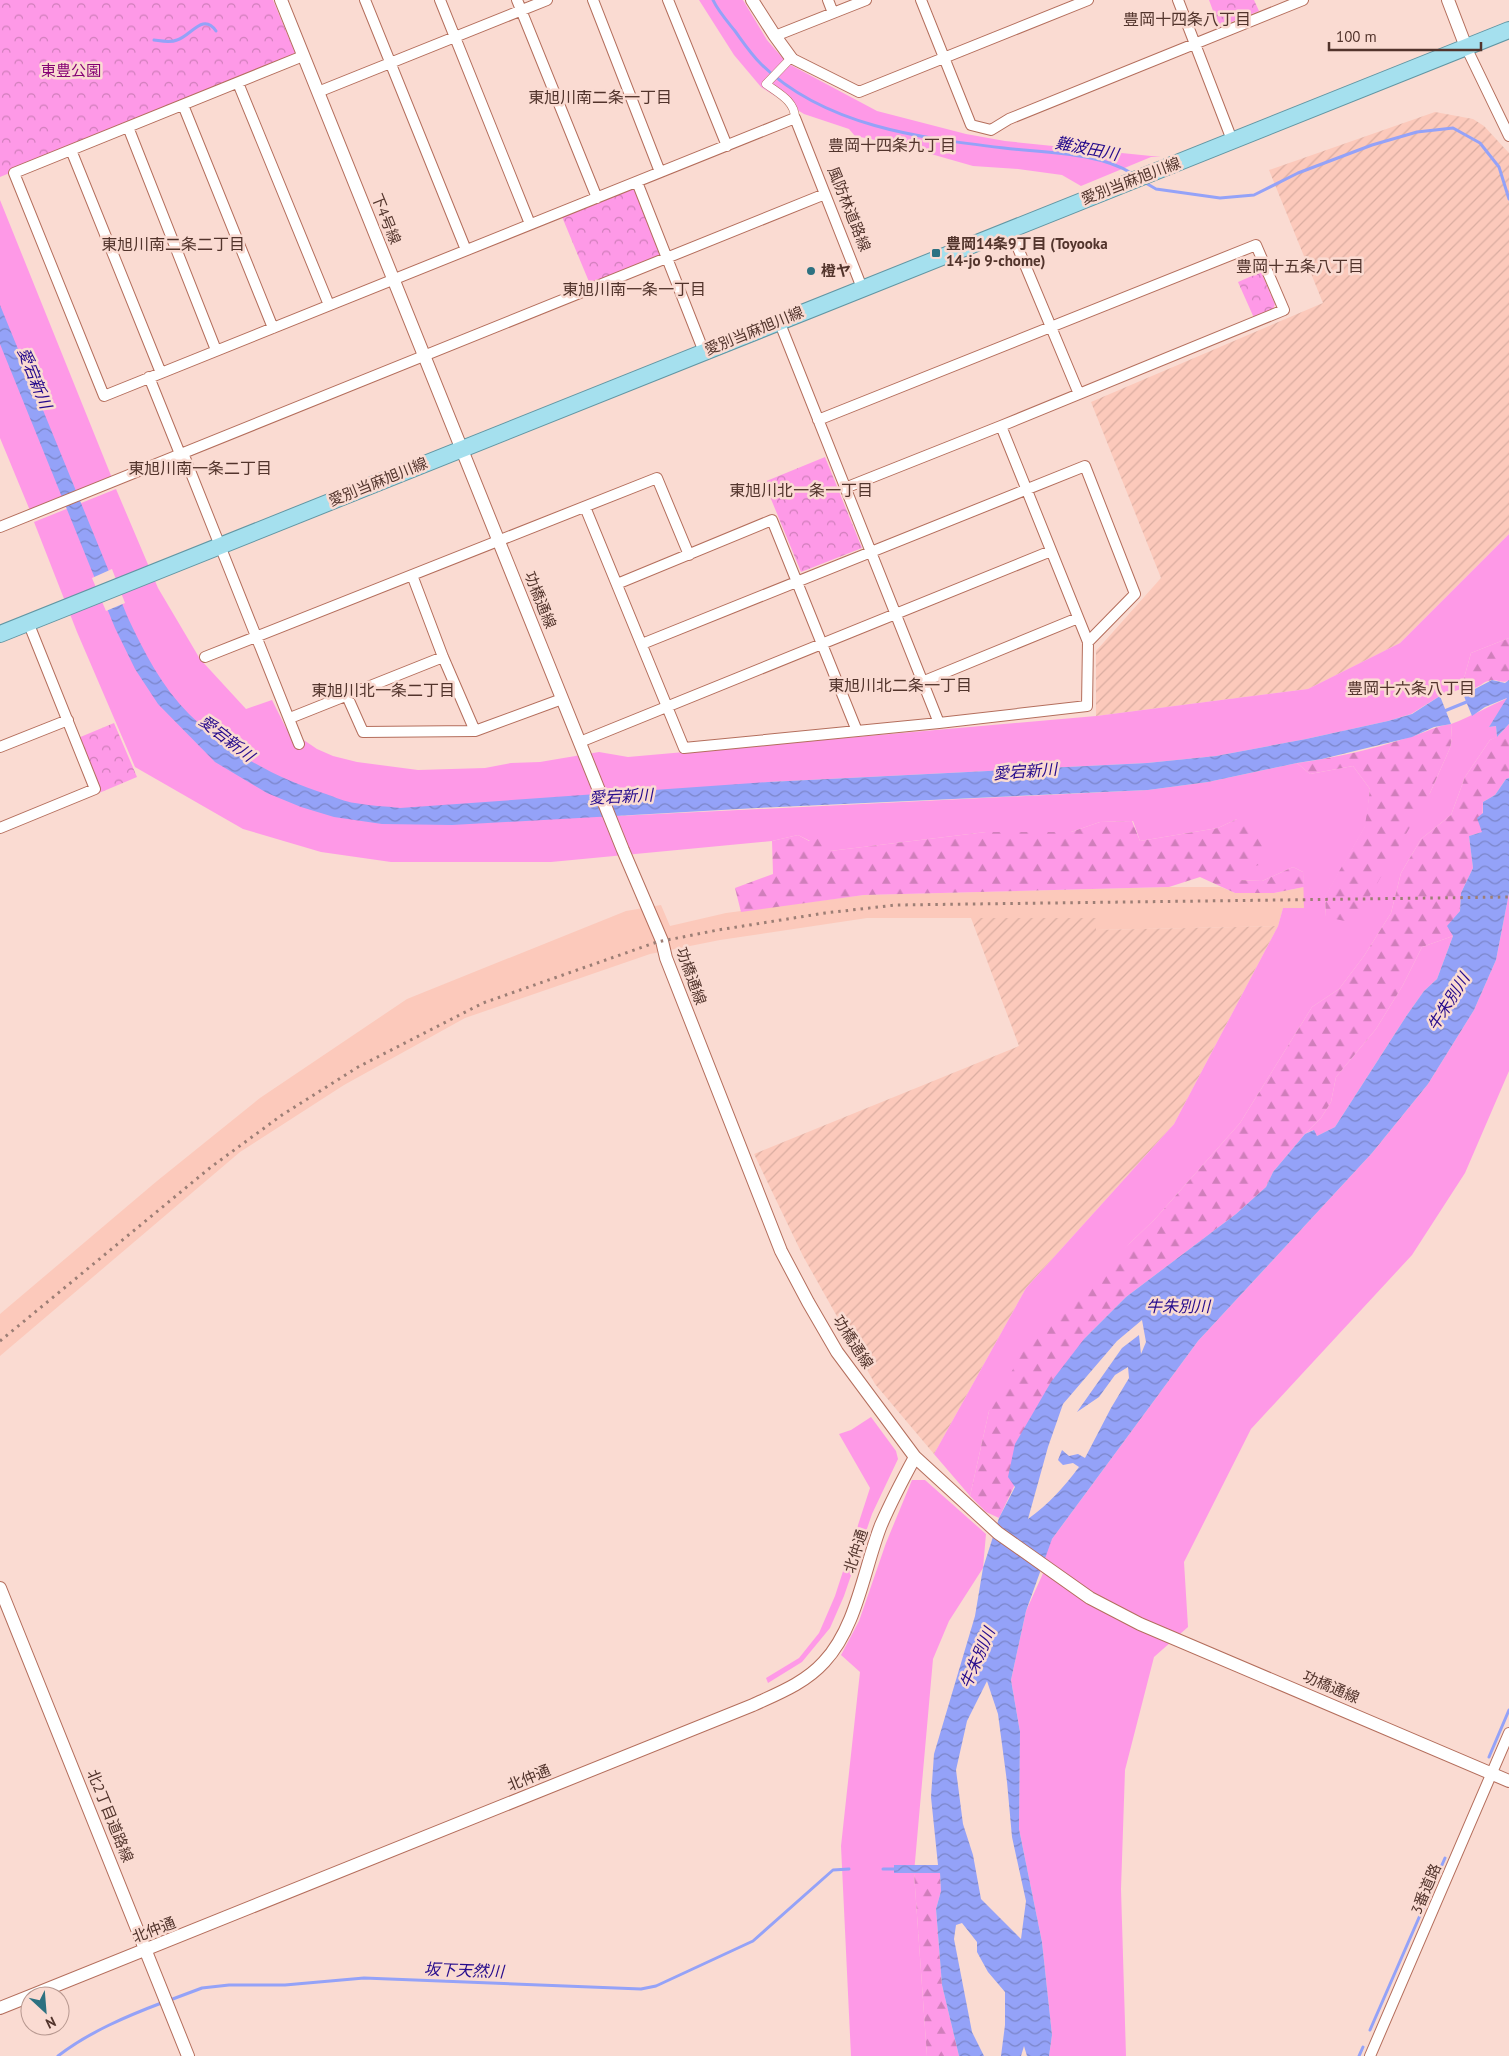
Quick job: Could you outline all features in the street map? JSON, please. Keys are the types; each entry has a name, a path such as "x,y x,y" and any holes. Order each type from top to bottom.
{"main road":[{"name":"愛別当麻旭川線","path":"0,634 1509,30"}],"street":[{"name":"下4号線","path":"281,0 461,449"},
{"path":"365,0 466,250"},
{"path":"440,0 530,224"},
{"path":"517,0 597,198"},
{"path":"318,92 548,0"},
{"path":"593,0 660,172"},
{"path":"668,0 727,146"},
{"path":"752,0 775,36 788,62 859,92 1088,0"},
{"path":"828,0 833,13"},
{"path":"775,36 866,0"},
{"path":"921,0 943,58 972,125 991,130 1009,119 1303,0"},
{"path":"1178,0 1232,140"},
{"path":"1448,0 1466,47 1506,125 1509,136"},
{"path":"304,56 14,174 104,396 795,118"},
{"name":"風防林道路線","path":"788,62 766,84 790,102 795,111 795,118 862,288"},
{"path":"238,83 329,305"},
{"path":"183,105 273,328"},
{"path":"128,127 216,350"},
{"path":"70,150 161,373"},
{"path":"637,182 704,352"},
{"path":"0,527 825,194"},
{"path":"1010,229 1079,394"},
{"path":"818,420 1256,245 1284,310 846,488"},
{"path":"779,321 938,723"},
{"path":"149,377 221,544 299,744"},
{"path":"585,507 684,748 857,732 1087,706 1088,642 1001,426"},
{"name":"功橋通線","path":"461,449 662,941 666,958 781,1251 837,1352 915,1457 998,1533 1050,1572 1090,1598 1140,1624 1509,1781"},
{"path":"642,644 1085,466 1135,594 1088,642"},
{"path":"205,657 657,478 689,555"},
{"path":"617,584 772,520 857,732"},
{"path":"580,742 1052,551"},
{"path":"412,575 443,657 475,731"},
{"path":"922,682 1078,618"},
{"path":"0,828 95,789 28,622"},
{"path":"290,718 443,657"},
{"path":"346,696 363,732 475,731 562,699"},
{"path":"0,747 68,720"},
{"name":"北仲通","path":"56,1986 792,1688 825,1661 846,1629 882,1524 915,1457"},
{"name":"北2丁目道路線","path":"0,1588 188,2056"},
{"name":"3番道路","path":"1370,2056 1509,1733"},
{"name":"北仲通","path":"0,2008 20,2000"}],"shaded area":[{"path":"1435,112 1473,119 1484,126 1509,153 1509,534 1400,643 1308,689 1096,716 1096,651 1161,578 1091,402 1323,303 1269,170"},
{"path":"1221,887 1235,893 1274,893 1304,887 1304,908 1283,908 1278,926 1095,930 1095,918 867,918 720,940 650,954 465,1018 344,1085 240,1152 0,1356 0,1314 157,1181 260,1098 407,999 626,911 661,905 670,926 726,913 864,895"},
{"path":"971,918 1096,918 1096,930 1278,926 1174,1124 1026,1288 934,1454 875,1384 803,1256 754,1154 1019,1046"}],"green space":[{"name":"東豊公園","path":"0,0 273,0 296,55 0,177"},
{"path":"699,0 743,0 767,40 787,63 877,111 966,134 1005,141 1161,157 1151,157 1081,186 1062,175 1018,169 973,166 896,144 855,136 849,129 804,114 761,87 734,55"},
{"path":"1209,0 1254,0 1259,11 1219,27"},
{"path":"637,182 667,258 592,289 560,212"},
{"path":"0,200 112,478 31,513 0,438"},
{"path":"1261,272 1275,304 1272,312 1254,318 1238,282"},
{"path":"825,457 862,548 801,572 764,482"},
{"path":"116,489 158,588 200,659 246,709 272,700 286,728 317,749 333,756 357,762 418,770 485,768 511,763 540,762 599,752 628,757 1096,716 1308,689 1400,643 1509,534 1509,638 1471,653 1461,689 1440,696 1411,714 1306,739 1216,756 1147,763 768,782 617,816 1148,790 1208,782 1297,763 1310,774 1353,766 1370,789 1366,825 1325,897 1326,917 1430,793 1450,748 1452,738 1451,724 1508,698 1489,727 1496,726 1497,737 1490,740 1465,777 1451,815 1421,839 1401,873 1391,913 1364,956 1339,989 1312,1007 1240,1123 1155,1219 1130,1243 989,1411 970,1496 934,1454 1026,1288 1174,1124 1278,926 1283,908 1304,908 1303,872 1293,867 1262,881 1239,880 1237,819 1218,828 1140,841 1133,821 1100,822 1071,832 986,832 830,851 798,835 772,841 551,862 391,862 321,852 243,829 135,767 77,632 34,522"},
{"path":"1509,638 1509,680 1505,682 1493,680 1473,689 1461,689 1471,653"},
{"path":"114,723 137,777 99,793 78,738"},
{"path":"1451,724 1452,738 1450,748 1430,793 1354,923 1326,917 1325,896 1365,826 1370,789 1353,766 1310,774 1297,763 1368,749"},
{"path":"1509,724 1509,778 1506,779 1495,795 1483,802 1482,832 1469,836 1473,868 1461,893 1460,911 1448,926 1453,936 1422,947 1403,985 1376,1029 1336,1077 1331,1102 1321,1118 1273,1172 1266,1187 1236,1214 1126,1297 1084,1339 999,1518 986,1512 970,1496 989,1411 1031,1338 1155,1219 1240,1123 1312,1007 1339,989 1364,956 1391,913 1401,873 1421,839 1451,815 1465,777 1490,740 1498,736"},
{"path":"1237,819 1263,840 1263,864 1239,870 1239,880 1262,881 1293,867 1303,872 1304,887 1274,893 1235,893 1200,877 1169,887 864,895 741,912 735,888 773,874 772,841 798,835 809,841 825,837 830,851 986,832 1071,832 1100,822 1132,821 1140,841 1218,828"},
{"path":"1509,893 1509,1071 1465,1173 1412,1255 1251,1429 1184,1562 1188,1627 1154,1657 1125,1770 1121,1889 1126,2056 1049,2056 1052,2035 1042,1942 1019,1829 1020,1732 1011,1680 1026,1611 1045,1569 1033,1559 1052,1539 1198,1341 1372,1153 1428,1084 1474,1010 1496,960"},
{"path":"1453,936 1437,979 1424,991 1407,1015 1335,1127 1317,1136 1313,1130 1305,1134 1321,1118 1331,1102 1336,1077 1376,1029 1403,985 1422,947"},
{"path":"871,1417 896,1451 898,1459 872,1514 844,1596 830,1628 802,1662 768,1683 766,1678 799,1658 819,1633 835,1596 870,1488 839,1434 851,1430"},
{"path":"912,1480 925,1480 986,1534 983,1568 949,1621 933,1659 914,1873 927,2056 851,2056 841,1846 860,1672 841,1655 859,1621 886,1543"},
{"path":"940,1872 941,1891 936,1909 942,1985 959,2056 927,2056 914,1873"}],"water":[{"path":"0,305 128,618 162,681 189,714 236,752 271,772 348,802 400,808 768,782 1147,763 1216,756 1388,721 1412,714 1440,696 1451,724 1434,727 1412,737 1322,759 1208,782 1148,790 757,808 452,825 382,824 334,817 301,807 267,793 215,762 158,704 135,669 115,628 0,344"},
{"path":"1492,680 1505,683 1509,680 1509,724 1497,737 1496,726 1489,727 1507,698 1485,707 1472,716 1461,689 1473,690"},
{"name":"牛朱別川","path":"1509,778 1509,893 1496,960 1474,1010 1428,1084 1372,1153 1198,1341 1052,1539 1026,1611 1011,1680 1020,1732 1019,1829 1042,1942 1052,2035 1049,2056 1027,2056 1024,2046 1021,2056 1001,2056 1005,2025 1005,1992 988,1972 977,1952 977,1942 962,1923 956,1925 954,1939 972,2032 984,2056 959,2056 942,1985 936,1909 941,1891 940,1873 894,1873 894,1865 938,1865 931,1797 934,1754 975,1616 983,1568 999,1518 1015,1487 1008,1477 1015,1444 1051,1382 1084,1339 1126,1297 1236,1214 1266,1187 1273,1172 1305,1134 1314,1130 1317,1136 1335,1127 1407,1015 1424,991 1437,979 1453,936 1447,926 1460,911 1461,893 1473,868 1469,836 1482,832 1477,818 1483,813 1483,802 1495,795 1506,779","holes":["1142,1320 1146,1342 1141,1354 1139,1335 1122,1348 1077,1412 1099,1397 1115,1375 1128,1367 1129,1378 1085,1458 1078,1454 1069,1456 1062,1450 1058,1460 1063,1465 1073,1463 1079,1467 1043,1508 1028,1519 1048,1447 1063,1404 1117,1341","987,1681 998,1714 1012,1837 1026,1901 1021,1939 981,1899 973,1855 963,1824 956,1770 967,1721"]}],"pier":[{"path":"112,569 125,603 106,611 92,578"}],"waterway":[{"name":"難波田川","path":"713,0 717,8 761,64 786,85 814,102 843,115 875,125 939,139 1088,157 1104,161 1133,174"},
{"path":"154,40 174,41 182,38 202,24 211,26 216,31"},
{"name":"難波田川","path":"1144,182 1156,189 1220,198 1254,195 1298,173 1372,145 1417,132 1453,128 1480,143 1499,167 1509,199"},
{"name":"愛宕新川","path":"1442,712 1469,701"},
{"path":"1489,1757 1509,1710"},
{"path":"1370,2030 1445,1858"},
{"name":"坂下天然川","path":"170,2000 202,1988 229,1985 285,1985 364,1978 641,1989 656,1986 753,1941 833,1870 849,1869"},
{"name":"坂下天然川","path":"883,1869 897,1869"},
{"name":"坂下天然川","path":"58,2056 82,2039 109,2025 164,2002"},
{"path":"1359,2056 1363,2047"}],"railway":[{"path":"0,1341 211,1167 282,1115 358,1067 483,1003 657,942 825,913 896,905 1509,897"}],"place":[{"name":"豊岡14条9丁目 (Toyooka 14-jo 9-chome)","path":"936,253"},
{"name":"橙ヤ","path":"811,271"}],"district":[{"name":"豊岡十四条八丁目","path":"1187,19"},
{"name":"東旭川南二条一丁目","path":"600,97"},
{"name":"豊岡十四条九丁目","path":"892,145"},
{"name":"東旭川南二条二丁目","path":"173,244"},
{"name":"豊岡十五条八丁目","path":"1300,266"},
{"name":"東旭川南一条一丁目","path":"634,289"},
{"name":"東旭川南一条二丁目","path":"200,468"},
{"name":"東旭川北一条一丁目","path":"801,490"},
{"name":"東旭川北二条一丁目","path":"900,685"},
{"name":"豊岡十六条八丁目","path":"1411,688"},
{"name":"東旭川北一条二丁目","path":"383,690"}]}
